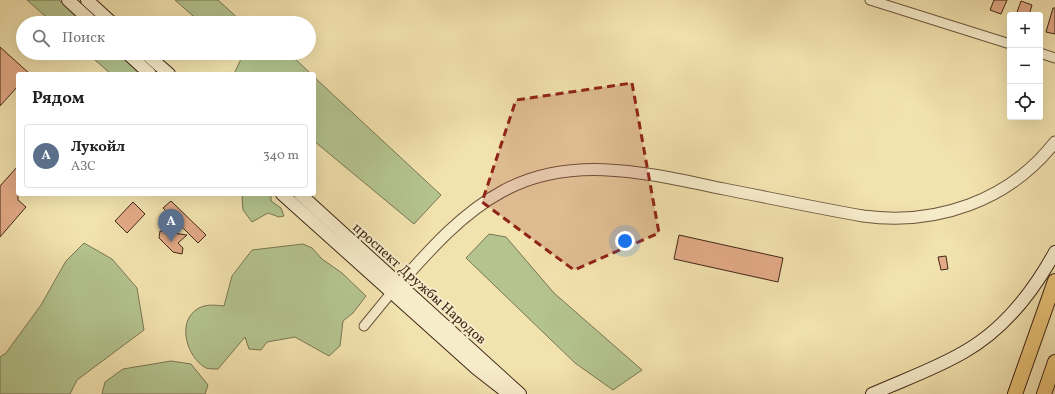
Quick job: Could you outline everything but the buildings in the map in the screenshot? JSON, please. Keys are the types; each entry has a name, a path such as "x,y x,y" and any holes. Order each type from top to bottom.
{"main road":[{"path":"68,0 85,16"},
{"path":"87,0 104,16"},
{"path":"135,60 148,72"},
{"path":"153,60 167,72"},
{"name":"проспект Дружбы Народов","path":"284,196 391,294 520,394"},
{"name":"проспект Дружбы Народов","path":"302,196 399,284 481,365"},
{"path":"872,394 964,352 996,329 1020,306 1043,274 1055,252"},
{"path":"1015,394 1055,281"},
{"path":"1044,394 1055,362"},
{"path":"481,365 496,394"},
{"path":"481,365 509,394"},
{"path":"481,365 527,394"}],"street":[{"path":"870,0 881,1 1007,43"},
{"path":"1043,54 1055,58"},
{"path":"364,326 429,251 467,216 503,191 542,176 585,169 608,169 651,174 863,216 884,219 904,218 928,216 971,205 989,197 1019,178 1055,142"}],"highlighted area":[{"path":"632,83 659,233 574,270 482,202 516,100"}],"green space":[{"path":"27,0 59,0 77,16 45,16"},
{"path":"175,0 218,0 235,16 193,16"},
{"path":"95,60 126,60 139,72 109,72"},
{"path":"241,60 296,60 309,72 235,72"},
{"path":"316,79 441,195 414,224 316,143"},
{"path":"271,196 271,201 281,208 284,216 279,217 268,213 252,222 243,210 242,197"},
{"path":"489,234 506,237 554,293 642,370 613,390 575,363 466,258"},
{"path":"84,243 112,259 137,288 144,330 77,380 70,394 0,394 0,357 6,353 41,305 66,261"},
{"path":"303,244 312,248 322,259 342,273 366,296 353,313 343,321 340,346 329,356 295,337 267,342 261,350 249,349 245,337 218,369 206,368 199,363 193,356 186,338 188,321 192,314 199,308 205,306 224,306 232,276 252,250"},
{"path":"171,361 191,364 208,385 205,394 102,394 105,382 123,369"}],"place":[{"name":"Лукойл","path":"171,242"}]}
